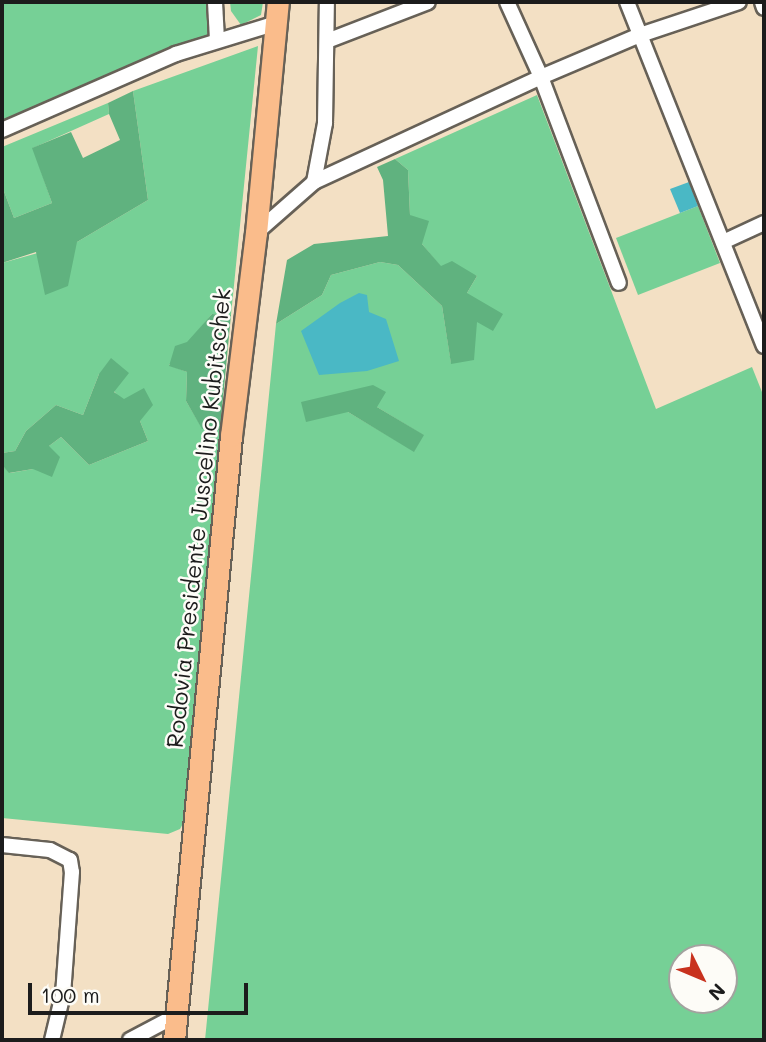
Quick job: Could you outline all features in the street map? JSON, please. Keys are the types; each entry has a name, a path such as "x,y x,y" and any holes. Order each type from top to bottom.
{"highway":[{"name":"Rodovia Presidente Juscelino Kubitschek","path":"174,1040 231,436 256,233 277,12"}],"street":[{"path":"215,2 217,40"},
{"path":"314,182 325,123 327,2"},
{"path":"327,41 428,2"},
{"path":"507,2 541,77 619,283"},
{"path":"627,2 764,346"},
{"path":"256,233 314,182 541,77 639,36 739,2"},
{"path":"762,2 764,8"},
{"path":"2,130 277,12"},
{"path":"723,242 764,223"},
{"path":"2,845 50,850 70,860 72,872 63,994 52,1040"},
{"path":"130,1040 177,1015"}],"green space":[{"path":"2,2 206,2 208,38 2,127"},
{"path":"230,2 263,2 261,15 241,25 231,11"},
{"path":"258,46 231,315 212,314 169,365 187,372 186,401 202,428 220,430 186,818 180,829 168,834 2,818 2,465 10,473 33,469 49,446 61,437 89,465 148,441 140,421 99,374 83,415 56,405 26,431 15,451 2,453 2,263 77,242 148,200 133,91"},
{"path":"133,91 148,200 77,242 68,286 45,295 36,252 2,263 2,186 14,218 52,203 32,148 71,132 83,158 120,140 109,114 108,103"},
{"path":"537,95 656,409 752,367 764,397 764,1040 205,1040 276,324 322,295 331,275 380,262 398,265 442,306 451,363 474,359 467,293 477,276 441,267 422,244 410,215 408,170 395,159","holes":["377,407 423,435 414,451 348,412"]},
{"path":"108,103 109,114 33,148 52,203 14,218 2,186 2,147"},
{"path":"395,159 408,170 410,215 429,221 422,244 441,266 452,261 477,276 467,293 503,314 493,331 477,322 474,360 451,364 442,306 398,265 380,262 331,275 322,295 276,324 287,260 314,244 388,236 383,180 377,167"},
{"path":"698,206 720,263 638,295 616,238"},
{"path":"212,314 231,315 220,430 202,429 186,401 187,372 169,366 175,346 187,342"},
{"path":"111,358 129,373 114,392 124,399 144,388 153,405 140,421 148,441 89,465 61,437 49,446 60,457 52,477 33,469 9,473 2,465 2,453 15,451 26,431 56,405 83,415 99,374"},
{"path":"373,385 386,392 377,407 424,435 414,452 348,412 306,422 301,402"}],"water":[{"path":"689,182 698,206 680,213 670,189"},
{"path":"359,293 367,295 369,312 386,319 399,361 367,371 319,375 301,331"}]}
